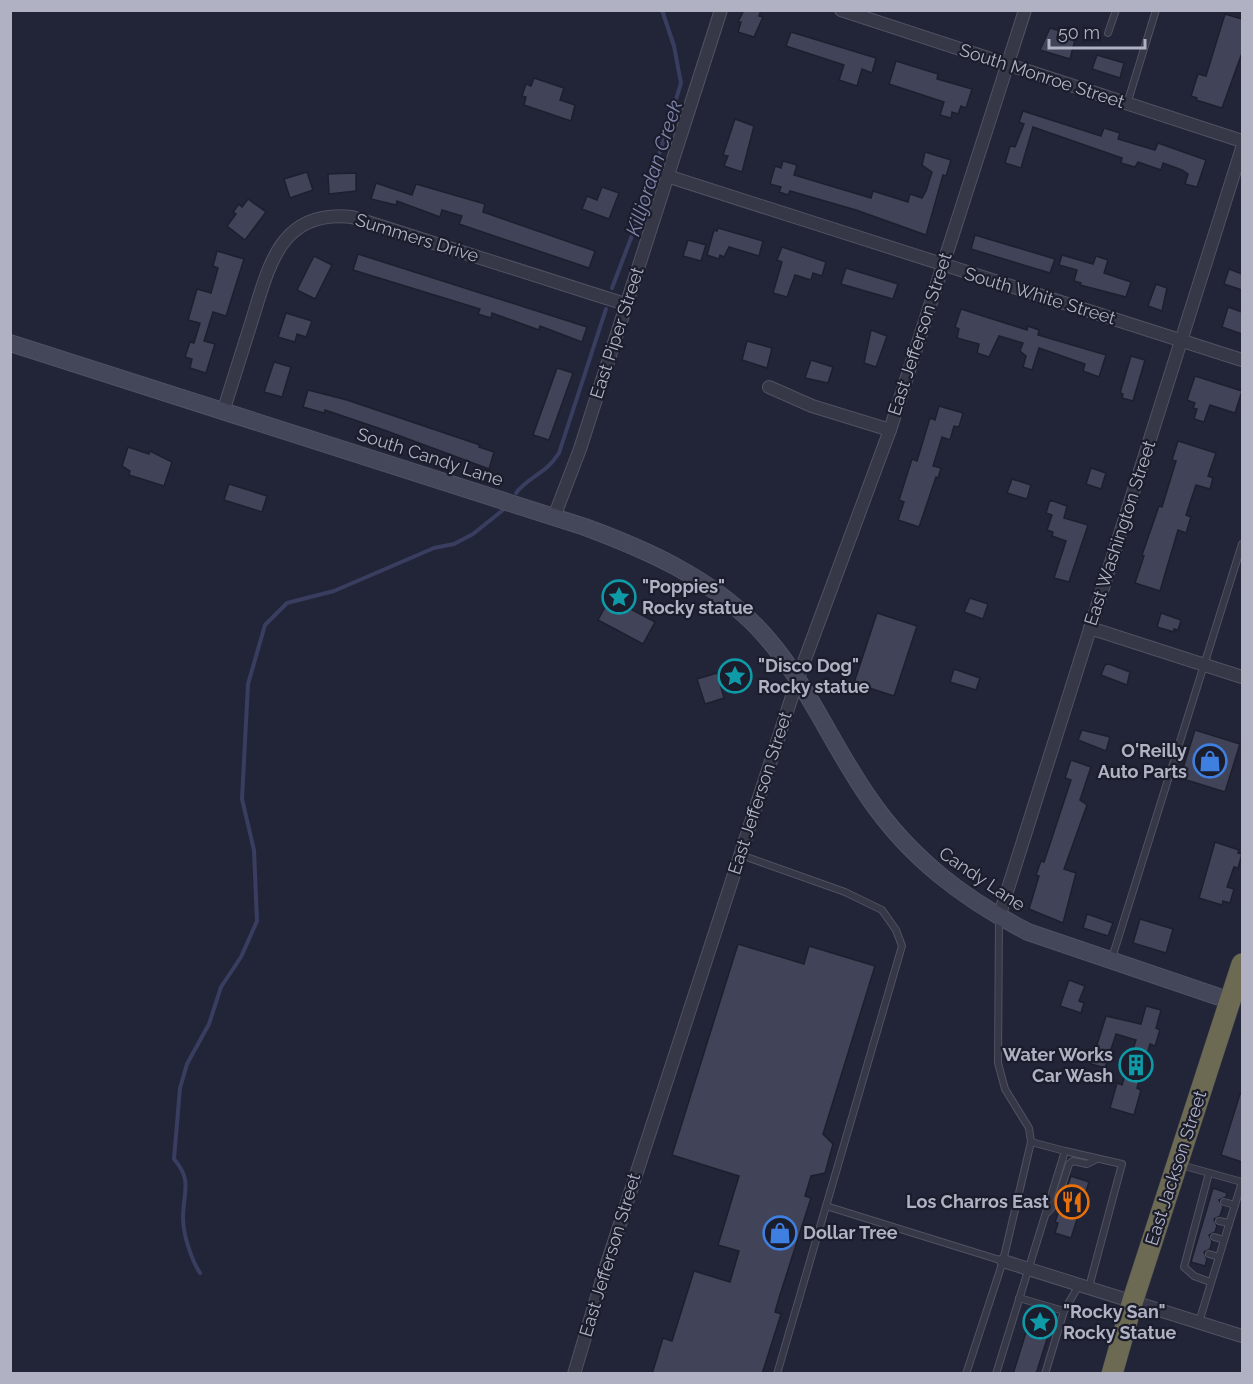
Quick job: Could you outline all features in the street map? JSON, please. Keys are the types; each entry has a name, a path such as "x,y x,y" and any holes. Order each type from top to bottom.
{"highway":[{"name":"East Jackson Street","path":"1112,1374 1132,1300 1177,1164 1237,1003 1242,964"}],"main road":[{"name":"South Candy Lane","path":"10,343 554,517 646,551 690,574 755,625 798,678"},
{"name":"Candy Lane","path":"798,678 868,797 888,824 931,869 999,917 1042,939 1237,1003"}],"street":[{"name":"East Piper Street","path":"554,517 580,449 721,10"},
{"name":"South Monroe Street","path":"841,10 1242,141"},
{"name":"East Jefferson Street","path":"574,1374 607,1261 798,678 890,430 1025,10"},
{"name":"East Washington Street","path":"999,917 1242,148"},
{"name":"South White Street","path":"667,176 1242,360"},
{"name":"Summers Drive","path":"223,412 271,261 281,244 295,230 322,218 352,217 625,304"},
{"path":"768,387 812,406 890,430"},
{"path":"1090,627 1242,677"},
{"path":"1003,1261 1242,1336"}],"lane":[{"path":"1108,33 1116,10"},
{"path":"1127,104 1156,10"},
{"path":"1111,961 1242,544"},
{"path":"740,854 845,892 882,910 896,930 902,946 777,1374"},
{"path":"966,1374 1003,1261 1031,1142 1029,1128 1005,1089 998,1063 999,917"},
{"path":"1031,1142 1122,1164 1084,1286 1064,1311 1045,1374"},
{"path":"996,1374 1065,1152"},
{"path":"1046,1214 1057,1201 1069,1164 1073,1161 1087,1164 1097,1159"},
{"path":"1177,1164 1242,1182 1199,1322"},
{"path":"1209,1173 1207,1197 1184,1267 1194,1276 1210,1282"},
{"path":"1224,1202 1235,1205"},
{"path":"826,1206 1003,1261"},
{"path":"1219,1221 1229,1223"},
{"path":"1214,1237 1224,1240"},
{"path":"1209,1254 1219,1257"},
{"path":"1019,1298 1064,1311"}],"building":[{"path":"744,10 761,10 759,16 763,17 754,37 738,32 741,22 738,22"},
{"path":"1225,14 1242,19 1242,53 1222,108 1196,100 1197,98 1191,96 1198,74 1206,76"},
{"path":"1050,28 1076,36 1070,59 1040,50"},
{"path":"791,32 876,58 872,73 862,69 857,86 839,80 844,65 786,46"},
{"path":"1097,55 1124,63 1120,78 1092,69"},
{"path":"896,61 938,74 937,79 972,89 966,108 961,106 958,114 952,112 951,118 940,115 944,102 889,84"},
{"path":"534,78 564,88 560,100 575,105 571,121 524,105 526,97 522,96 526,84 531,86"},
{"path":"1023,111 1101,136 1104,128 1120,133 1118,139 1155,150 1158,143 1206,160 1197,187 1185,184 1188,174 1163,163 1161,170 1138,162 1135,167 1121,163 1122,158 1033,127 1021,168 1005,163 1010,146 1015,147 1024,124 1019,122"},
{"path":"735,119 754,126 742,172 724,166 728,156 723,155"},
{"path":"925,152 951,160 946,176 943,175 926,235 856,210 790,191 788,195 779,192 781,187 770,184 775,166 781,168 783,161 797,165 794,175 871,198 873,191 908,202 910,194 922,198 926,191 932,172 922,165"},
{"path":"307,172 313,190 290,198 284,179"},
{"path":"356,173 356,191 329,194 328,174"},
{"path":"376,183 412,195 416,184 485,204 483,212 595,251 589,268 459,224 462,216 442,210 440,217 397,201 396,205 371,199"},
{"path":"602,187 619,193 609,219 582,209 587,196 597,200"},
{"path":"248,199 266,212 245,240 227,226 236,214 233,212 239,204 242,207"},
{"path":"718,228 763,241 759,256 729,247 724,257 720,255 719,259 707,255 714,230 717,231"},
{"path":"975,235 1055,259 1050,273 971,249"},
{"path":"688,240 706,245 701,261 683,256"},
{"path":"782,247 826,262 822,276 813,273 811,280 795,275 787,297 773,293 782,262 777,260"},
{"path":"217,251 244,259 226,316 213,312 204,341 215,344 206,373 190,368 192,359 185,357 190,342 194,343 200,323 188,320 197,289 211,293 218,268 213,266"},
{"path":"358,254 587,327 582,342 540,326 539,330 492,313 491,318 478,314 480,309 353,270"},
{"path":"1062,255 1093,264 1096,256 1108,260 1104,273 1131,282 1126,297 1080,285 1081,283 1074,281 1077,270 1059,265"},
{"path":"314,256 332,265 315,299 297,290"},
{"path":"846,268 898,284 893,299 841,284"},
{"path":"1229,269 1242,274 1242,290 1224,284"},
{"path":"1156,284 1167,288 1162,311 1148,306"},
{"path":"1228,307 1242,312 1242,334 1222,327"},
{"path":"961,309 1027,330 1028,326 1039,330 1038,335 1106,355 1099,377 1083,371 1085,364 1039,348 1032,370 1023,367 1026,356 1020,351 1023,343 999,336 989,357 977,353 979,344 957,338 959,329 955,327"},
{"path":"286,313 312,321 306,337 297,334 295,342 278,337"},
{"path":"871,330 887,336 876,367 864,363"},
{"path":"747,341 772,348 767,368 742,360"},
{"path":"1131,356 1145,360 1133,401 1122,398 1123,394 1120,393"},
{"path":"811,360 833,367 828,383 805,378"},
{"path":"274,362 291,367 282,397 264,392"},
{"path":"557,368 573,373 549,440 533,435"},
{"path":"1195,376 1242,391 1235,413 1210,405 1204,422 1194,419 1197,409 1193,408 1195,403 1187,400"},
{"path":"308,390 347,400 480,445 479,447 494,452 489,469 325,410 324,413 303,407"},
{"path":"939,406 963,413 959,427 954,426 950,440 942,437 933,466 941,468 919,527 898,520 904,502 899,500 912,459 917,461 930,418 935,420"},
{"path":"1178,441 1216,453 1208,476 1213,478 1210,489 1196,485 1186,515 1191,517 1186,533 1178,530 1160,591 1135,583 1144,556 1142,555 1159,506 1162,507 1176,461 1172,460"},
{"path":"128,447 149,454 150,451 172,462 164,486 129,475 130,471 122,466"},
{"path":"1091,468 1106,473 1101,489 1086,484"},
{"path":"1012,479 1031,485 1027,499 1007,493"},
{"path":"229,484 267,496 262,512 224,500"},
{"path":"1050,500 1067,506 1064,518 1088,525 1069,582 1054,578 1066,541 1052,536 1053,532 1047,530 1052,515 1046,513"},
{"path":"610,598 655,622 643,644 598,620"},
{"path":"970,598 988,604 983,619 964,612"},
{"path":"877,613 917,626 894,696 854,683"},
{"path":"1161,613 1181,620 1178,630 1174,629 1174,632 1157,627"},
{"path":"1109,664 1130,672 1127,685 1101,675 1105,665"},
{"path":"954,669 980,678 976,690 950,682"},
{"path":"717,673 724,698 705,704 697,679"},
{"path":"1082,730 1110,737 1106,751 1078,740"},
{"name":"O'Reilly Auto Parts","path":"1195,730 1240,744 1225,792 1180,778"},
{"path":"1071,760 1091,767 1080,800 1087,805 1064,869 1076,873 1063,923 1029,909 1039,876 1036,875 1041,861 1044,862 1071,780 1065,778"},
{"path":"1215,842 1239,850 1238,853 1242,854 1238,868 1234,867 1227,887 1234,889 1230,903 1223,901 1222,905 1199,898"},
{"path":"1087,914 1113,923 1108,936 1083,928"},
{"path":"1140,919 1173,929 1166,953 1133,943"},
{"path":"738,944 804,964 809,946 875,966 823,1134 833,1144 825,1173 811,1176 805,1196 811,1198 775,1312 781,1314 762,1374 652,1374 663,1338 672,1341 694,1271 730,1282 739,1251 718,1245 739,1176 672,1155"},
{"path":"1069,980 1085,986 1079,1001 1084,1003 1081,1013 1060,1006"},
{"name":"Water Works Car Wash","path":"1146,1006 1161,1010 1156,1028 1160,1030 1155,1046 1150,1044 1137,1088 1141,1090 1134,1115 1110,1108 1117,1083 1122,1085 1136,1040 1116,1034 1105,1068 1091,1064 1106,1016 1141,1024"},
{"path":"1240,1094 1242,1094 1242,1162 1221,1155"},
{"name":"Los Charros East","path":"1071,1176 1089,1182 1071,1238 1055,1233 1058,1223 1055,1222"},
{"path":"1213,1188 1227,1193 1226,1197 1219,1200 1223,1207 1220,1216 1214,1219 1217,1226 1215,1232 1209,1235 1212,1242 1210,1249 1204,1252 1207,1259 1205,1266 1191,1262"},
{"path":"1027,1329 1048,1336 1036,1374 1013,1374"}],"waterway":[{"name":"Killjordan Creek","path":"612,288 644,204 681,83 674,46 662,10"},
{"name":"Killjordan Creek","path":"516,493 549,466 559,453 606,309"},
{"path":"200,1273 184,1231 186,1187 183,1174 174,1159 180,1088 187,1064 209,1024 221,987 241,957 257,921 254,850 242,799 248,684 265,625 287,603 334,591 434,548 454,544 473,534 503,510"}],"place":[{"name":"\"Poppies\" Rocky statue","path":"619,597"},
{"name":"\"Disco Dog\" Rocky statue","path":"735,676"},
{"name":"O'Reilly Auto Parts","path":"1210,761"},
{"name":"Water Works Car Wash","path":"1136,1065"},
{"name":"Los Charros East","path":"1072,1202"},
{"name":"Dollar Tree","path":"780,1233"},
{"name":"\"Rocky San\" Rocky Statue","path":"1040,1322"}]}
